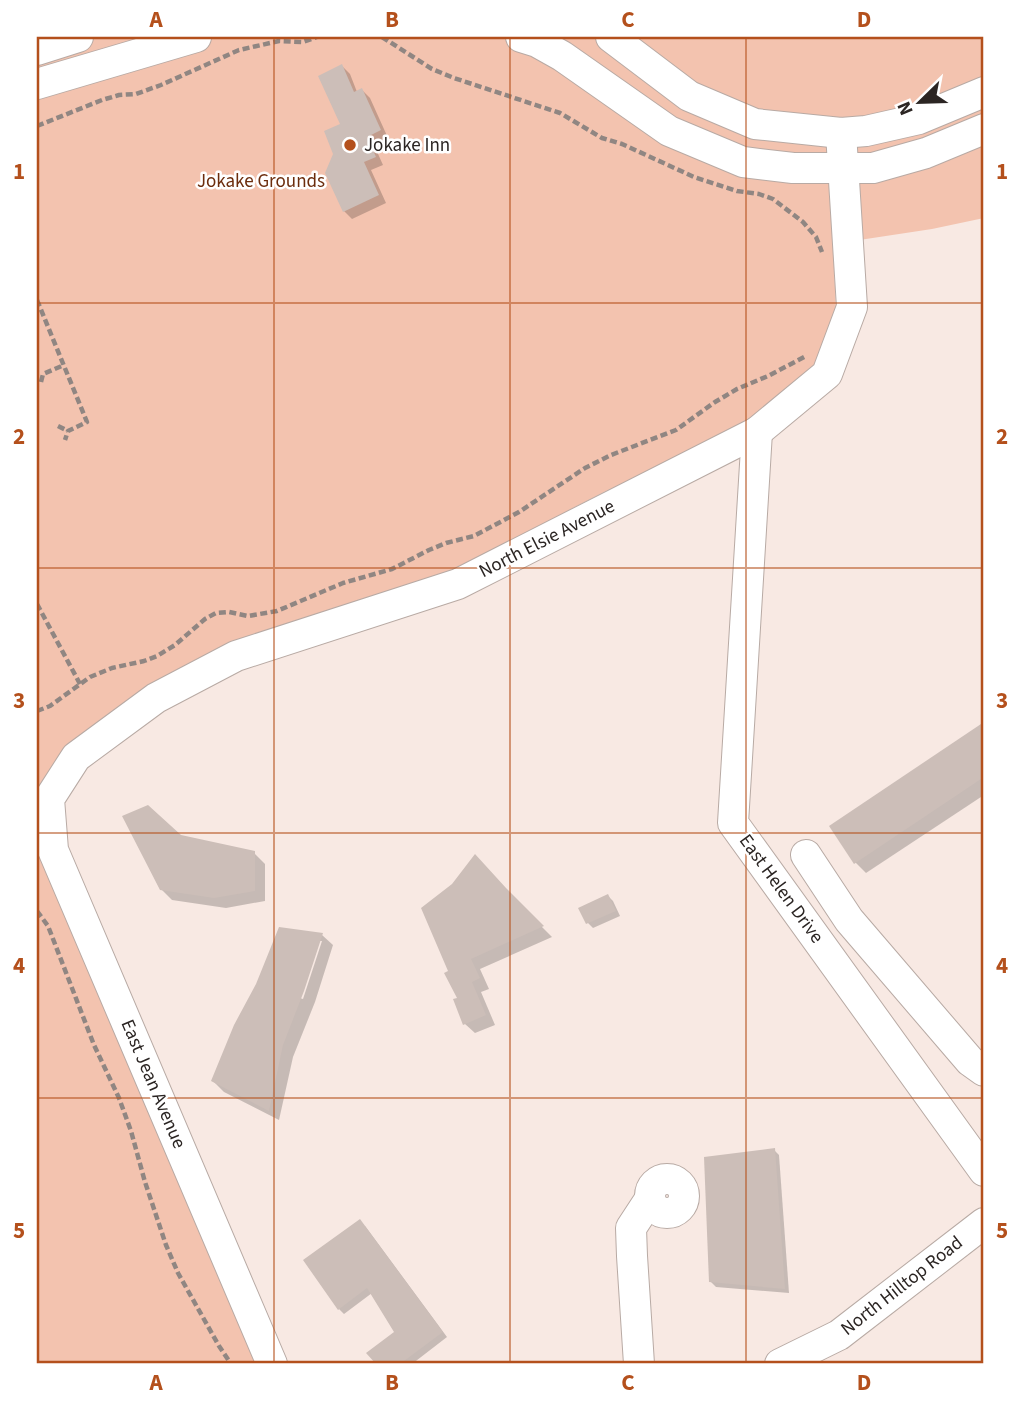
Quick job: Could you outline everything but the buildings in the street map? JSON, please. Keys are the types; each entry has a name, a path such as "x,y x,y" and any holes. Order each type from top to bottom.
{"street":[{"path":"37,50 78,37"},
{"path":"88,37 97,65"},
{"path":"37,84 195,37"},
{"path":"521,37 567,46 669,131 743,162 793,168 873,168 926,153 984,129"},
{"path":"611,37 689,96 755,124 841,133 866,131 919,119 984,92"},
{"name":"North Elsie Avenue","path":"49,799 76,757 156,698 236,656 458,584 757,432 827,374 852,307 841,133"},
{"name":"East Helen Drive","path":"757,432 733,822 984,1171"},
{"name":"East Jean Avenue","path":"49,799 53,850 272,1364"},
{"path":"806,855 849,920 970,1060 984,1071"},
{"path":"639,1364 631,1228 650,1199"},
{"name":"North Hilltop Road","path":"780,1364 839,1335 984,1223"}],"path":[{"path":"37,126 102,100 162,85 239,50 279,41 303,42 317,37"},
{"path":"382,37 432,69 560,113 602,138 622,144 694,177 773,199 803,222 816,237 822,254"},
{"path":"37,300 87,422 68,431 65,440"},
{"path":"37,711 50,706 90,677 112,668 158,656 216,613 229,612 248,616 277,611 343,583 392,569 429,550 474,536 519,512 585,468 676,430 726,395 811,352"},
{"path":"37,371 43,374 64,365"},
{"path":"41,382 43,374"},
{"path":"58,426 68,431"},
{"path":"37,604 80,684"},
{"path":"37,911 48,926 93,1045 127,1120 166,1245 178,1273 231,1364"}],"green space":[{"name":"Jokake Grounds","path":"37,37 984,37 984,218 833,244 836,309 822,355 805,377 746,423 683,458 573,508 477,564 232,646 40,796 265,1364 37,1364"}],"place":[{"name":"Jokake Inn","path":"350,145"}]}
